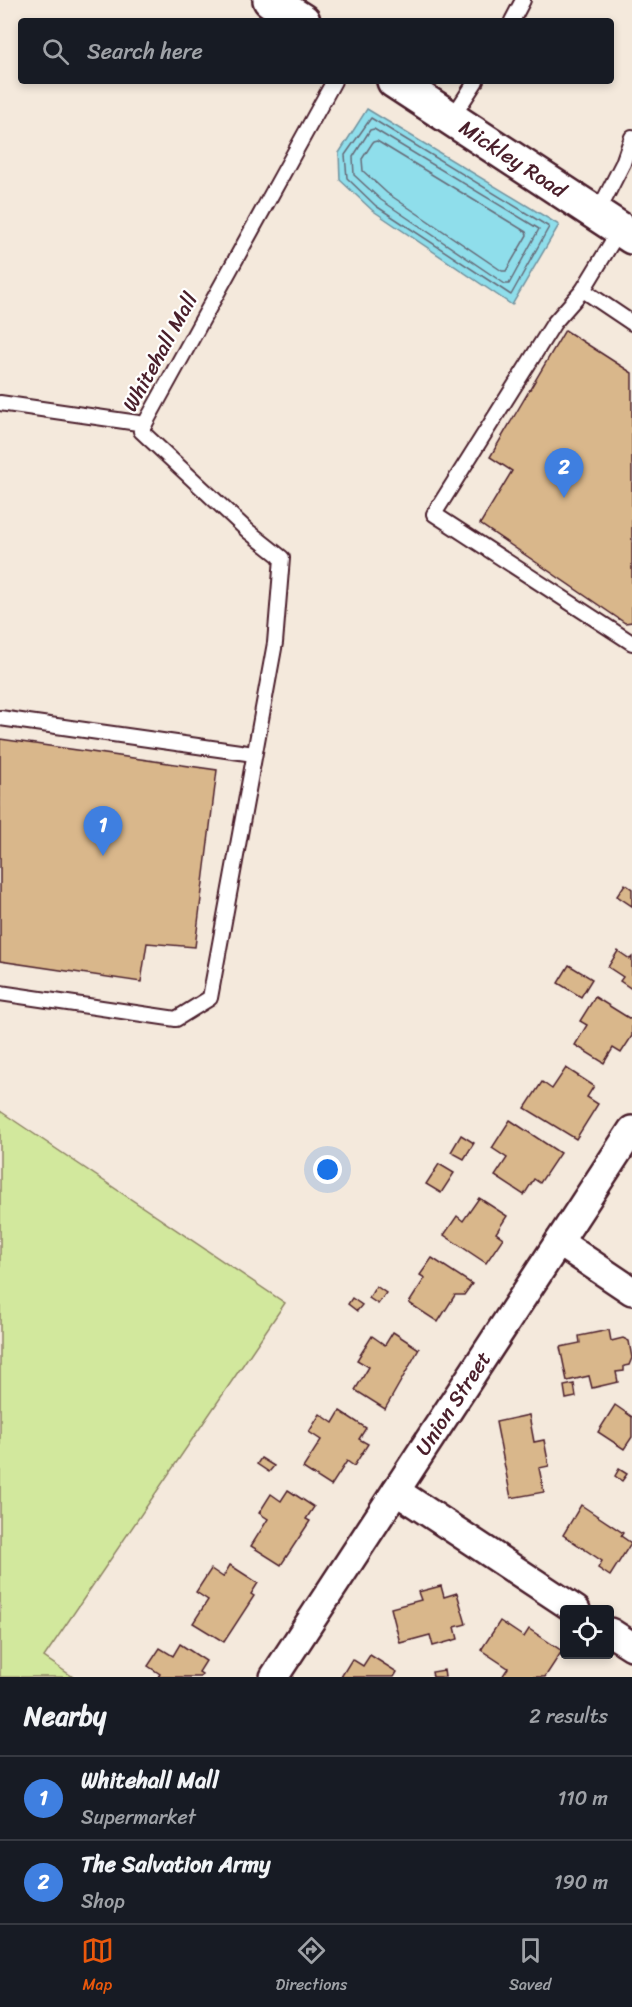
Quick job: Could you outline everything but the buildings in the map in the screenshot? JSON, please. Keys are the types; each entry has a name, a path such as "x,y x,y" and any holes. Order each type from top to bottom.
{"street":[{"path":"270,0 298,18"},
{"name":"Mickley Road","path":"399,84 616,226"},
{"name":"Union Street","path":"274,1677 632,1130"},
{"path":"559,1242 632,1291"},
{"path":"396,1491 568,1605"},
{"path":"614,1635 632,1646"}],"lane":[{"path":"514,18 523,0"},
{"name":"Whitehall Mall","path":"0,993 176,1019 210,998 275,643 282,558 248,531 141,431 332,84"},
{"path":"452,118 474,84"},
{"path":"632,137 623,163 616,226 584,290 554,323 434,514 632,643"},
{"path":"584,290 632,323"},
{"path":"0,403 145,424"},
{"path":"0,718 254,754"}],"green space":[{"path":"0,1111 285,1303 44,1657 73,1677 0,1677"}],"water":[{"path":"367,109 559,225 512,305 372,210 340,180 339,153"}],"place":[{"name":"The Salvation Army","path":"564,498"},
{"name":"Whitehall Mall","path":"103,856"}]}
